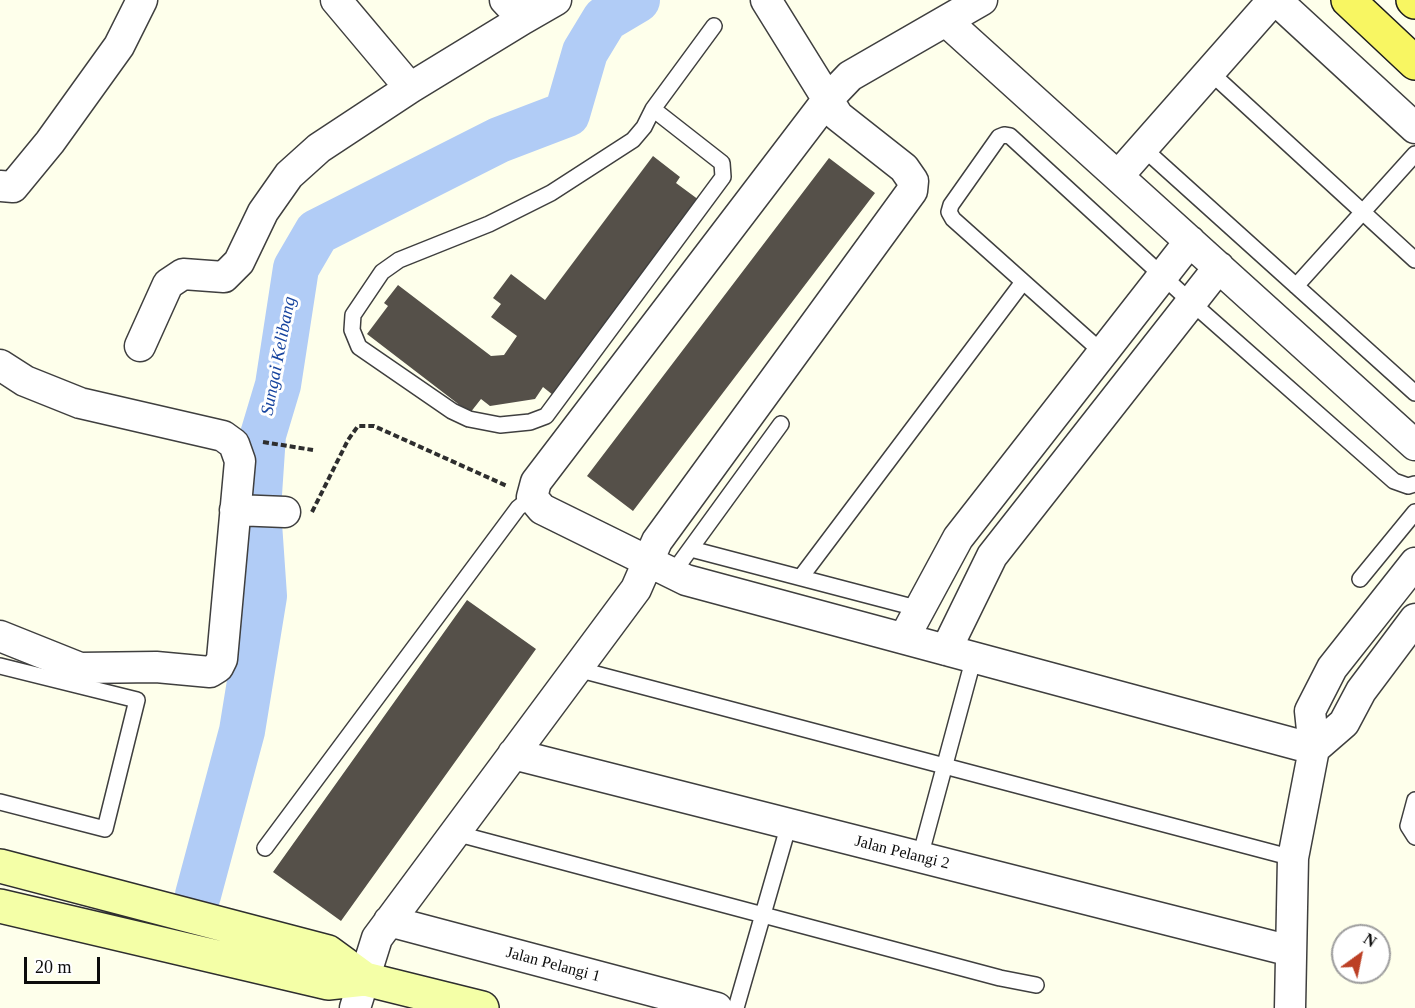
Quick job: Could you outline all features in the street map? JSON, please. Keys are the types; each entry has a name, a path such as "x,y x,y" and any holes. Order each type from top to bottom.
{"main road":[{"path":"1348,0 1415,63"}],"street":[{"path":"4,193 50,142 119,46 142,0"},
{"path":"336,0 410,88"},
{"path":"140,346 168,284 183,274 224,277 239,262 263,212 289,175 319,148 410,88 514,9 556,0"},
{"path":"660,568 657,541 912,191 909,174 846,124 766,0"},
{"path":"982,0 850,76 828,99 559,425 532,497 542,509 660,568 960,654 1314,749"},
{"path":"1118,176 1274,0 1415,128"},
{"path":"946,21 1415,445"},
{"path":"904,638 958,538 1190,242"},
{"path":"960,654 992,556 1219,267"},
{"path":"0,365 26,381 80,403 223,436 234,444 240,461 222,659 210,672 156,667 80,668 0,636"},
{"path":"235,510 285,512"},
{"path":"1290,1008 1293,858 1314,749 1310,711 1332,668 1415,562"},
{"path":"360,994 371,950 389,921 636,589 660,568"},
{"path":"1314,749 1344,723 1361,691 1415,619"},
{"name":"Jalan Pelangi 2","path":"513,754 1291,951"},
{"path":"0,866 328,952 360,994"},
{"path":"0,906 328,984 360,994 482,1008"},
{"name":"Jalan Pelangi 1","path":"389,921 717,1008"}],"lane":[{"path":"653,109 722,164 723,177 559,425 530,422 500,425 469,420 452,411 359,347 352,330 353,315 382,272 399,260 489,224 551,193 633,140 644,127 653,109 714,27"},
{"path":"1210,72 1415,260"},
{"path":"1103,353 953,219 949,212 951,205 999,137 1010,136 1191,302 1394,481 1408,486 1415,484"},
{"path":"1143,148 1415,393"},
{"path":"1296,286 1415,154"},
{"path":"801,577 1023,282"},
{"path":"660,568 691,549 782,424"},
{"path":"265,848 518,508 532,497"},
{"path":"1360,579 1415,512"},
{"path":"691,549 920,609"},
{"path":"920,857 944,766 960,654"},
{"path":"0,666 137,700 105,829 0,802"},
{"path":"577,669 1293,858"},
{"path":"1415,800 1408,826 1415,837"},
{"path":"736,1008 789,824"},
{"path":"455,833 1000,978 1036,985"}],"path":[{"path":"285,512 311,513 348,440 358,426 374,426 532,497"},
{"path":"258,442 313,450"}],"building":[{"path":"653,156 680,177 676,183 699,200 553,395 543,387 535,399 490,406 481,399 470,413 367,334 388,306 384,303 398,285 491,356 504,355 517,336 491,317 501,304 493,298 511,274 545,300"},
{"path":"829,158 875,193 633,511 587,476"},
{"path":"467,600 536,649 341,921 273,872"}],"waterway":[{"name":"Sungai Kelibang","path":"198,895 242,731 264,596 258,509 263,435 278,385 296,268 317,232 499,140 567,114 585,52 605,19 637,0"}]}
